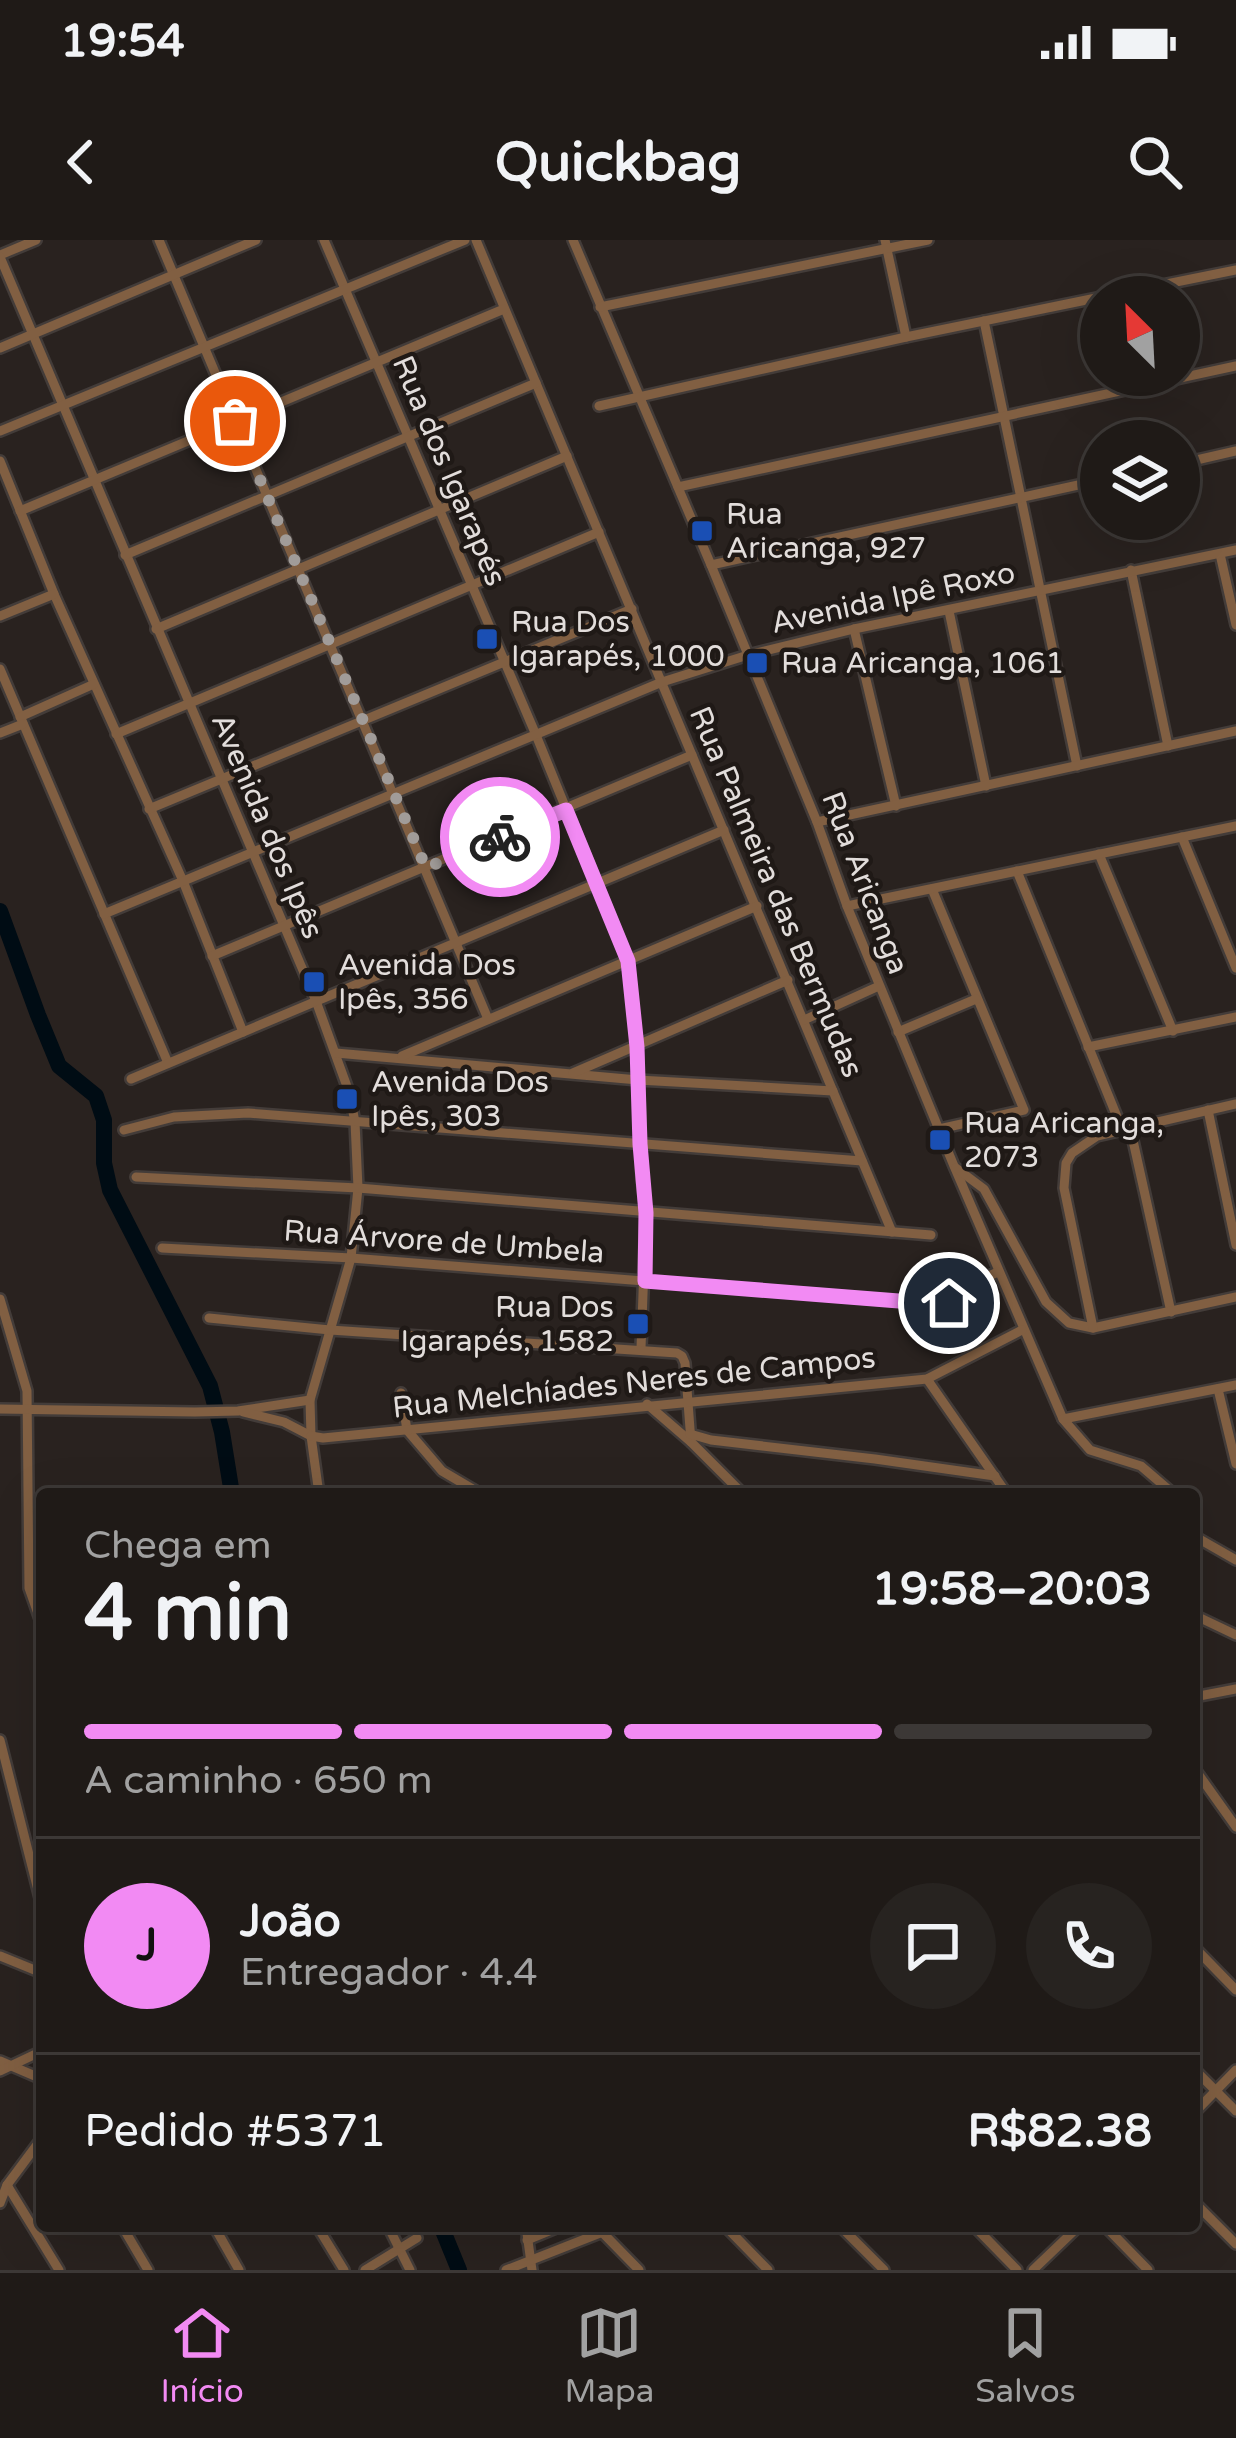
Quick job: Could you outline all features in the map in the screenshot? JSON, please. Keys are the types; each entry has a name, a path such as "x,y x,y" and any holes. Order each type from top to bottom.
{"street":[{"path":"0,256 36,240"},
{"path":"158,240 488,1019"},
{"path":"0,348 256,240"},
{"name":"Rua dos Igarapés","path":"324,240 628,961 646,1213 641,1348"},
{"path":"0,431 464,240"},
{"name":"Rua Palmeira das Bermudas","path":"476,240 892,1232"},
{"name":"Rua Aricanga","path":"573,240 817,822 898,1032 1063,1419 1090,1450 1141,1466 1167,1488"},
{"path":"600,307 928,240"},
{"path":"886,245 906,337"},
{"name":"Avenida dos Ipês","path":"0,256 316,1001 349,1092 358,1188 351,1258 310,1400 318,1488"},
{"path":"1200,277 1236,270"},
{"path":"599,406 1080,301"},
{"path":"20,511 504,309"},
{"path":"984,321 1077,766"},
{"path":"678,488 1236,366"},
{"path":"125,555 536,383"},
{"path":"1200,459 1236,451"},
{"path":"156,629 567,456"},
{"path":"0,461 54,594 183,881 243,1032"},
{"path":"711,565 1080,485"},
{"path":"116,734 599,532"},
{"name":"Avenida Ipê Roxo","path":"104,914 662,682 854,629 1236,550"},
{"path":"1220,554 1236,625"},
{"path":"1130,570 1168,746"},
{"path":"0,616 54,594"},
{"path":"149,808 632,609"},
{"path":"949,611 986,786"},
{"path":"854,629 896,806"},
{"path":"0,669 168,1063"},
{"path":"0,733 94,685"},
{"path":"817,822 1236,731"},
{"path":"212,956 692,755"},
{"path":"847,906 1236,826"},
{"path":"131,1079 724,830"},
{"path":"1182,837 1236,968"},
{"path":"1099,854 1173,1031"},
{"path":"1017,871 1126,1128 1171,1312"},
{"path":"932,889 1024,1110 939,1130"},
{"path":"397,1058 757,906"},
{"path":"571,1074 788,980"},
{"path":"804,1020 879,986"},
{"path":"898,1032 976,999"},
{"path":"1088,1047 1236,1017"},
{"path":"337,1053 638,1080 833,1091"},
{"path":"1093,1328 1064,1188 1072,1153 1082,1144 1126,1128 1236,1104"},
{"path":"1208,1110 1236,1245"},
{"path":"124,1130 174,1117 248,1113 862,1161"},
{"path":"954,1166 976,1181 994,1204 1040,1293 1069,1323 1093,1328 1236,1298"},
{"path":"136,1177 358,1188 931,1234"},
{"name":"Rua Árvore de Umbela","path":"162,1248 945,1304 963,1287 998,1272"},
{"path":"0,1299 29,1409 29,1588 36,1608"},
{"path":"209,1318 677,1353 685,1363 690,1438"},
{"name":"Rua Melchíades Neres de Campos","path":"311,1436 927,1379 1022,1330"},
{"path":"927,1379 1003,1488"},
{"path":"1063,1419 1236,1385"},
{"path":"1218,1389 1236,1464"},
{"path":"401,1393 406,1430 442,1471 471,1488"},
{"path":"0,1409 236,1411 310,1400"},
{"path":"647,1404 690,1438 737,1488"},
{"path":"236,1411 284,1421 311,1436"},
{"path":"255,1415 309,1416"},
{"path":"690,1438 995,1477"},
{"path":"1200,1539 1236,1560"},
{"path":"1200,1618 1236,1636"},
{"path":"1200,1696 1236,1689"},
{"path":"0,1740 36,1881"},
{"path":"1200,1776 1236,1827"},
{"path":"27,1843 36,1836"},
{"path":"1200,1953 1236,1990"},
{"path":"0,1956 36,1971"},
{"path":"3,2065 36,2052"},
{"path":"3,2065 36,2077"},
{"path":"1200,2107 1236,2070"},
{"path":"1200,2075 1236,2111"},
{"path":"0,2203 36,2146"},
{"path":"8,2185 36,2232"},
{"path":"1200,2208 1236,2244"},
{"path":"36,2232 59,2270"},
{"path":"126,2232 148,2270"},
{"path":"217,2232 239,2270"},
{"path":"320,2232 344,2270"},
{"path":"391,2232 410,2270"},
{"path":"526,2232 531,2265"},
{"path":"527,2240 546,2232"},
{"path":"506,2270 531,2265 594,2232"},
{"path":"603,2232 639,2270"},
{"path":"731,2232 768,2270"},
{"path":"846,2232 884,2270"},
{"path":"980,2232 1017,2270"},
{"path":"1033,2270 1072,2232"},
{"path":"1111,2232 1148,2270"},
{"path":"364,2270 417,2238"}],"waterway":[{"path":"0,911 59,1066 96,1096 104,1120 104,1163 110,1190 210,1386 231,1488"},
{"path":"443,2232 459,2270"}],"way so far":[{"path":"235,421 426,868 500,837"}],"place":[{"name":"Rua Aricanga, 927","path":"702,531"},
{"name":"Rua Dos Igarapés, 1000","path":"487,639"},
{"name":"Rua Aricanga, 1061","path":"757,663"},
{"name":"Avenida Dos Ipês, 356","path":"314,982"},
{"name":"Avenida Dos Ipês, 303","path":"347,1099"},
{"name":"Rua Aricanga, 2073","path":"940,1140"},
{"name":"Rua Dos Igarapés, 1582","path":"638,1324"}],"route":[{"path":"500,837 566,810 628,961 646,1213 645,1281 949,1303"}]}
